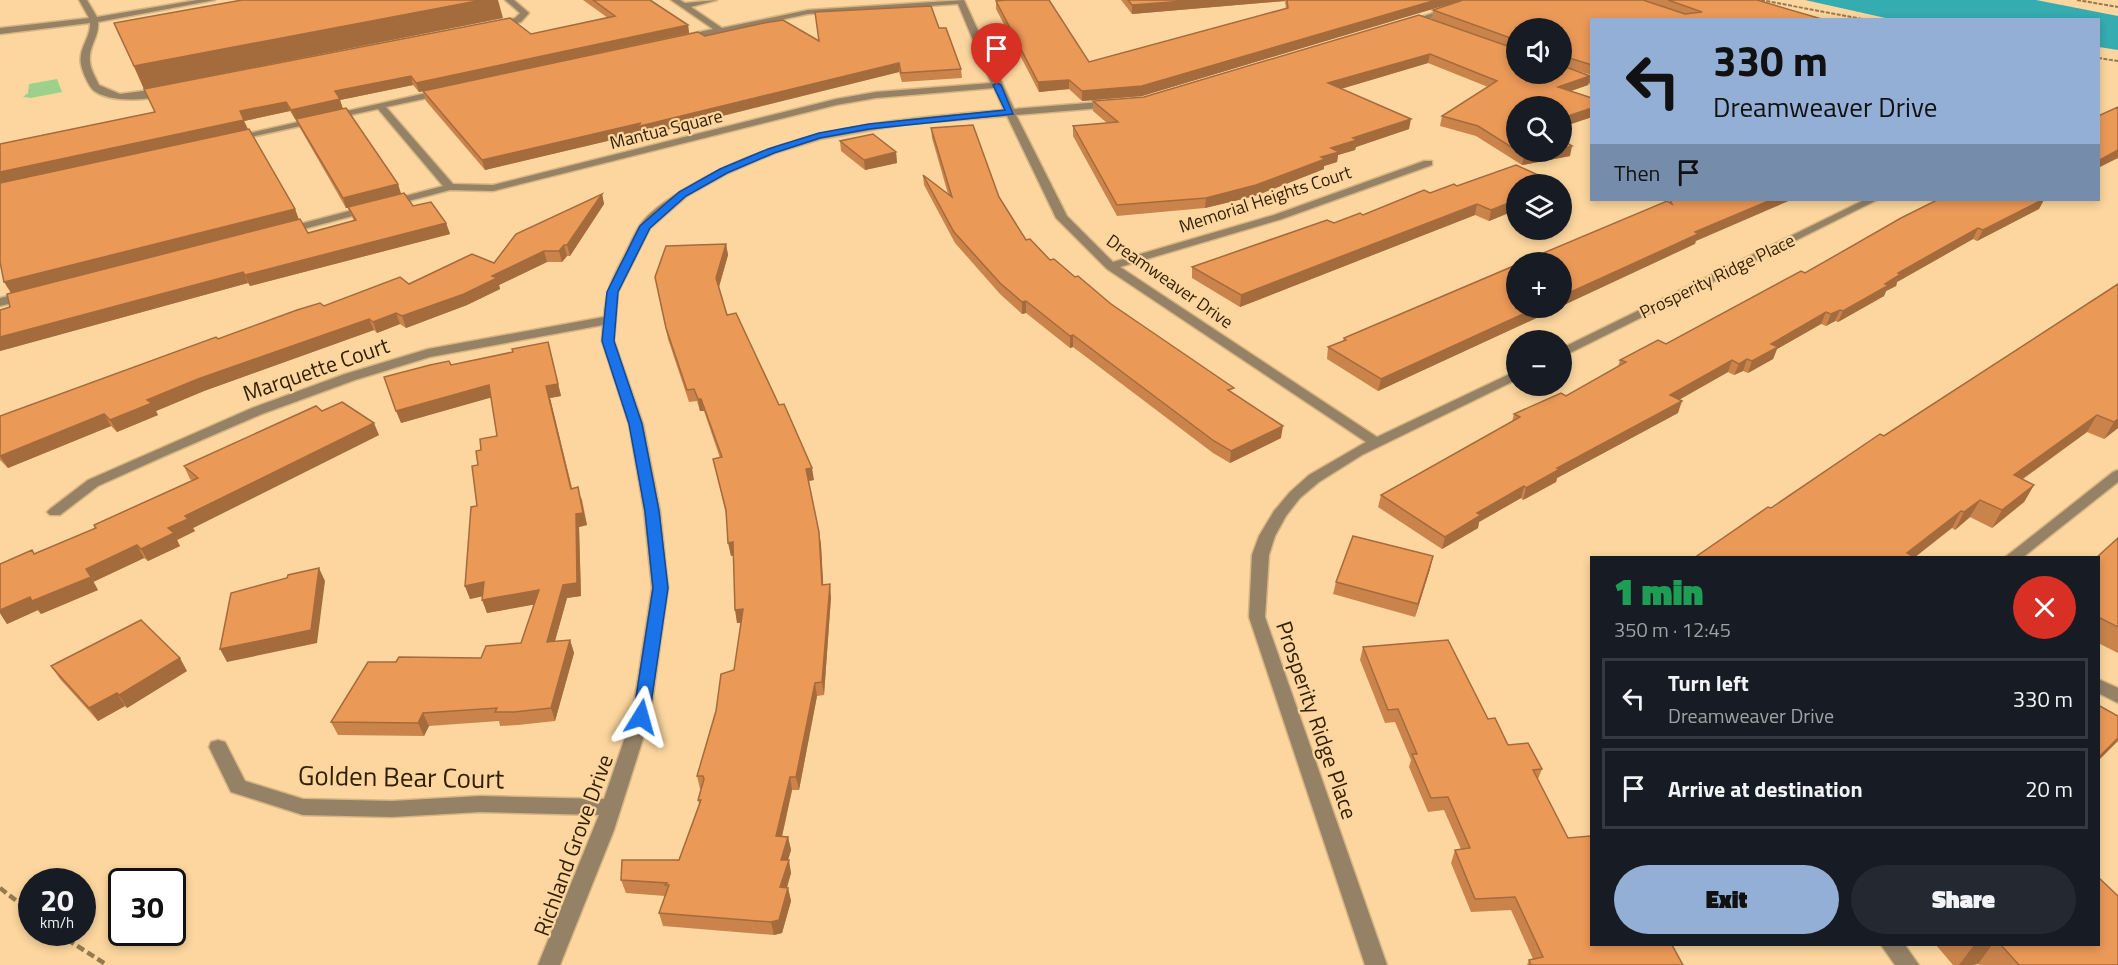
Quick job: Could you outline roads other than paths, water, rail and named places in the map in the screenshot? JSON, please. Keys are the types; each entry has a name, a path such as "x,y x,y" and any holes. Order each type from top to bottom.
{"street":[{"path":"83,0 92,17 95,30 86,52 85,63 95,87 111,95 129,97 179,89"},
{"path":"0,24 92,17 166,0"},
{"path":"0,31 211,0"},
{"path":"480,28 523,16 525,13 509,0"},
{"path":"675,0 720,30"},
{"path":"684,6 713,0"},
{"path":"675,40 837,9 960,0"},
{"name":"Dreamweaver Drive","path":"960,0 997,85 1062,218 1111,266 1374,441"},
{"path":"1399,26 1479,0"},
{"path":"1421,20 1432,23"},
{"path":"1572,74 1590,80"},
{"name":"Mantua Square","path":"277,233 450,187 493,188 516,184 856,98 997,85"},
{"path":"219,141 459,88"},
{"name":"Richland Grove Drive","path":"549,965 611,807 641,717 660,588 652,511 638,435 608,341 612,292 645,226 683,194 724,171 771,151 819,136 906,121 1120,103"},
{"path":"380,106 450,187"},
{"name":"Memorial Heights Court","path":"1111,266 1281,216 1428,164"},
{"name":"Prosperity Ridge Place","path":"1572,348 1870,201"},
{"path":"0,302 46,291"},
{"name":"Marquette Court","path":"55,512 93,483 257,411 350,377 428,353 610,320"},
{"name":"Prosperity Ridge Place","path":"1376,965 1257,617 1258,566 1267,535 1285,506 1312,480 1374,441 1425,420 1506,380"},
{"path":"2015,556 2118,475"},
{"path":"2100,686 2118,696"},
{"name":"Golden Bear Court","path":"219,747 238,787 303,807 392,808 480,804 611,807"},
{"path":"1893,946 1908,965"}],"water":[{"path":"1805,0 2036,0 2118,16 2118,50 2100,47 2100,18 1886,18"}]}
